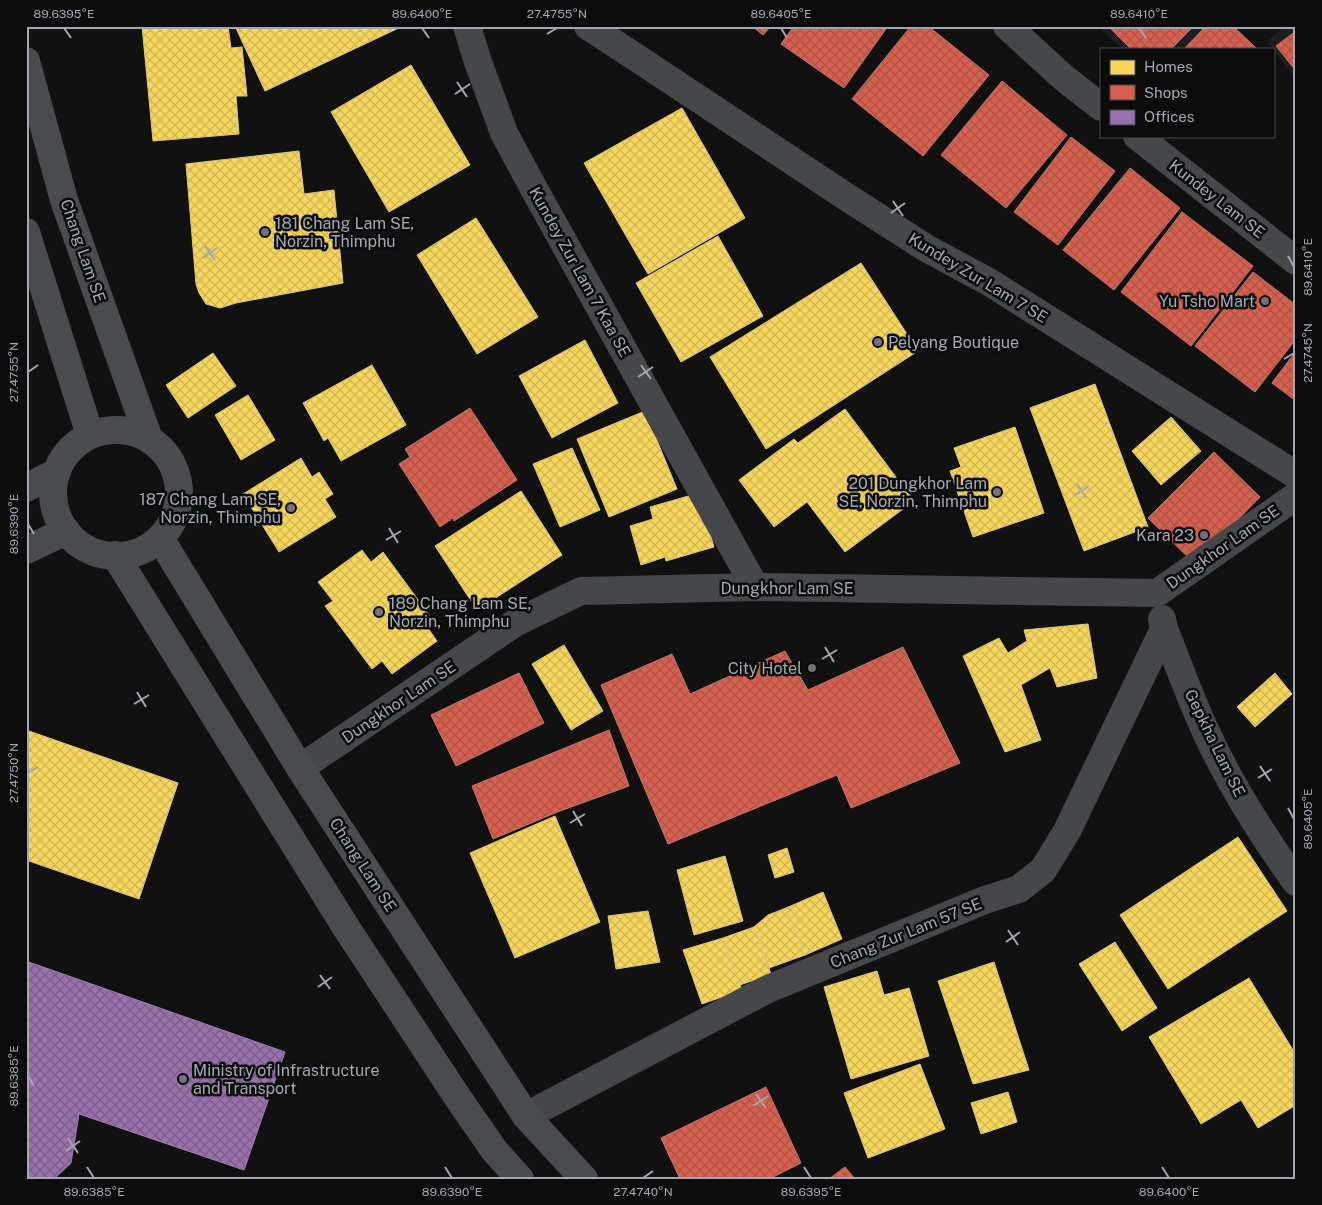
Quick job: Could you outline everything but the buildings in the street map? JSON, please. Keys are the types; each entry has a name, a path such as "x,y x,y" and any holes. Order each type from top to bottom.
{"main road":[{"name":"Chang Lam SE","path":"26,61 64,200 149,439"},
{"path":"26,232 90,436"},
{"path":"105,431 135,432 149,439 164,451 174,467 179,485 178,505 172,523 160,538 146,548 131,554 97,553 81,545 66,531 56,513 53,492 57,472 64,457 75,445 90,436 105,431"},
{"path":"26,488 57,472"},
{"path":"26,550 66,531"},
{"name":"Chang Lam SE","path":"160,538 300,768 526,1116 584,1179"},
{"path":"115,555 347,929 458,1098 494,1150 520,1179"}],"street":[{"name":"Kundey Zur Lam 7 Kaa SE","path":"467,26 504,133 755,587"},
{"name":"Kundey Zur Lam 7 SE","path":"588,26 926,248 989,282 1296,475"},
{"path":"1007,26 1064,78 1100,106"},
{"name":"Kundey Lam SE","path":"1140,138 1296,261"},
{"name":"Dungkhor Lam SE","path":"300,768 515,623 581,591 755,587 1157,593 1296,496"},
{"name":"Gepkha Lam SE","path":"1157,593 1164,629 1206,732 1240,798 1276,855 1296,882"},
{"name":"Chang Zur Lam 57 SE","path":"526,1116 768,989 986,900 1019,889 1043,870 1067,831 1164,629"}],"shaded area":[{"path":"1097,26 1207,26 1187,48 1122,48"},
{"path":"1285,26 1296,26 1296,79 1274,51 1274,48 1267,42"}],"place":[{"name":"181 Chang Lam SE, Norzin, Thimphu","path":"265,232"},
{"name":"Yu Tsho Mart","path":"1265,301"},
{"name":"Pelyang Boutique","path":"878,342"},
{"name":"201 Dungkhor Lam SE, Norzin, Thimphu","path":"997,492"},
{"name":"187 Chang Lam SE, Norzin, Thimphu","path":"291,508"},
{"name":"Kara 23","path":"1204,535"},
{"name":"189 Chang Lam SE, Norzin, Thimphu","path":"379,612"},
{"name":"City Hotel","path":"812,668"},
{"name":"Ministry of Infrastructure and Transport","path":"183,1079"}]}
